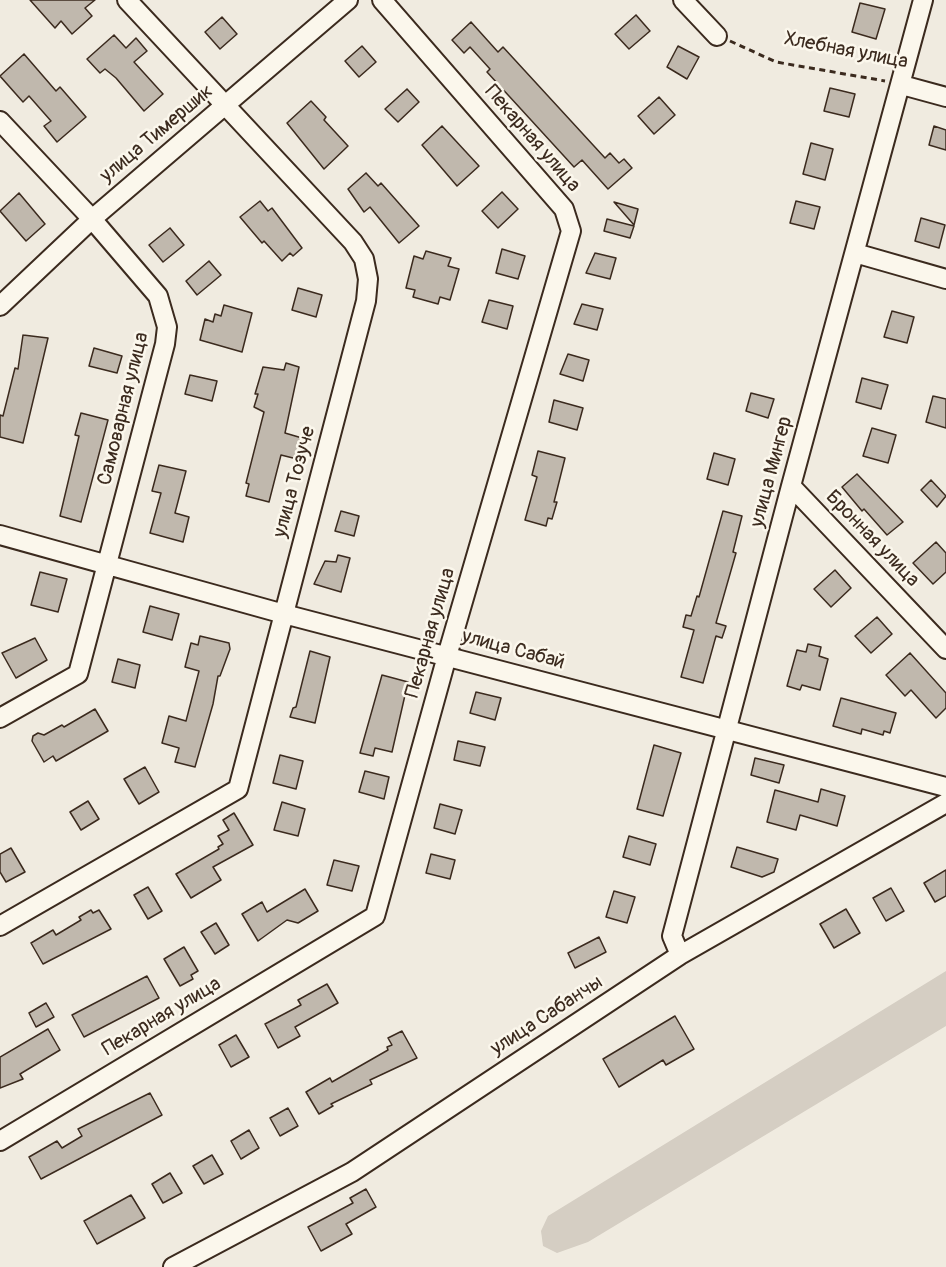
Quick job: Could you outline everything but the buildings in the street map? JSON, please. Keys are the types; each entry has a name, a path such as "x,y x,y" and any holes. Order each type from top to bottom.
{"street":[{"name":"улица Тозуче","path":"0,926 238,789 366,301 368,279 364,259 353,242 127,0"},
{"name":"улица Тимершик","path":"0,306 92,219 348,0"},
{"name":"Пекарная улица","path":"0,1141 375,916 447,656 571,231 564,210 382,0"},
{"path":"683,0 717,36"},
{"name":"улица Мингер","path":"680,955 672,936 923,0"},
{"name":"Хлебная улица","path":"902,84 946,97"},
{"name":"Самоварная улица","path":"0,121 92,219 158,296 167,327 165,344 78,674 0,718"},
{"path":"855,253 946,279"},
{"name":"Бронная улица","path":"791,486 946,649"},
{"name":"улица Сабай","path":"0,535 284,614 946,787"},
{"name":"улица Сабанчы","path":"173,1267 352,1172 680,955 946,803"}],"path":[{"name":"Хлебная улица","path":"717,36 776,62 902,84"}],"shaded area":[{"path":"946,971 946,1026 588,1242 557,1253 543,1246 541,1231 548,1216"}]}
